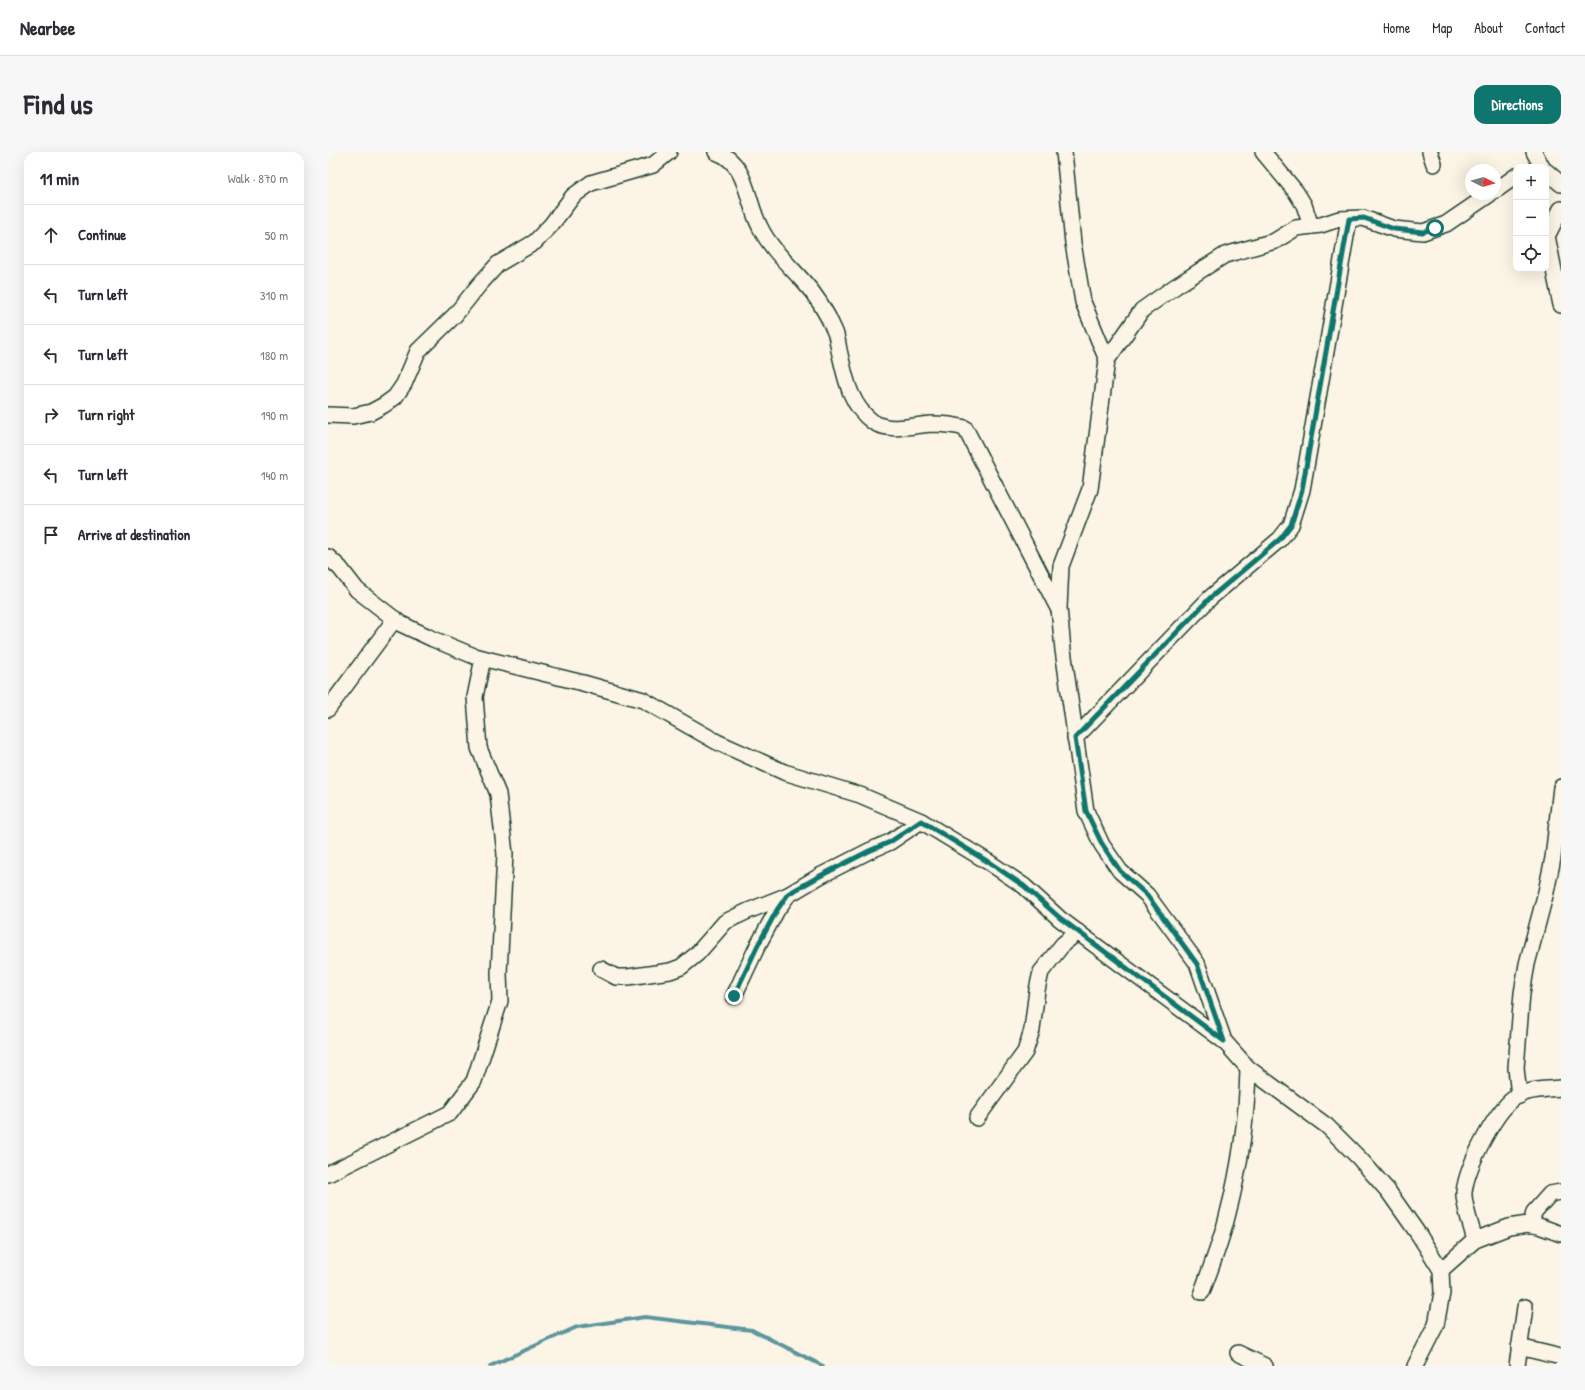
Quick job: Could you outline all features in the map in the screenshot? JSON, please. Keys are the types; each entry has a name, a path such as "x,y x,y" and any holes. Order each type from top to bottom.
{"street":[{"path":"328,414 353,416 371,412 395,397 404,384 418,351 455,315 498,264 535,242 551,225 573,196 591,183 653,165 669,152"},
{"path":"716,152 731,160 742,174 756,220 765,236 821,304 836,334 850,394 862,412 873,422 889,427 949,424 965,428 1058,608"},
{"path":"1064,152 1073,243 1084,302 1107,360"},
{"path":"1263,152 1296,192 1304,205 1311,226"},
{"path":"1534,152 1539,164"},
{"path":"1542,164 1548,152"},
{"path":"1549,174 1561,184"},
{"path":"1501,186 1513,178"},
{"path":"1224,1041 1197,964 1147,895 1120,871 1102,844 1086,811 1058,608 1061,566 1090,489 1107,360 1142,310 1176,286 1225,255 1275,241 1296,228 1349,219 1364,218 1394,229 1423,232 1446,224 1481,200"},
{"path":"1561,209 1547,236 1561,305"},
{"path":"1075,738 1210,598 1280,539 1291,525 1302,490 1349,219"},
{"path":"328,557 340,568 356,590 401,624 474,656 584,683 643,700 718,742 784,772 860,795 921,821 990,863 1024,886 1078,932 1224,1041 1248,1068 1327,1126 1360,1159 1388,1191 1419,1235 1441,1270 1442,1293 1436,1325 1415,1366"},
{"path":"328,709 395,619"},
{"path":"328,1174 450,1113 474,1081 500,1002 499,973 504,854 498,794 479,748 475,697 483,658"},
{"path":"1519,1096 1516,1068 1522,993 1526,964 1549,879 1553,858 1561,787"},
{"path":"602,969 616,977 628,977 670,971 682,967 697,954 725,922 788,894 869,851 890,842 921,821"},
{"path":"734,996 757,947 777,910 788,894"},
{"path":"977,1118 1025,1052 1032,1030 1041,972 1063,944 1078,932"},
{"path":"1202,1292 1227,1216 1244,1135 1247,1106 1248,1068"},
{"path":"1475,1240 1464,1193 1470,1172 1485,1136 1504,1108 1519,1096 1533,1091 1561,1088"},
{"path":"1531,1225 1534,1212 1539,1206 1550,1194 1561,1192"},
{"path":"1441,1270 1475,1240 1509,1227 1531,1225 1539,1226 1561,1234"},
{"path":"1517,1366 1525,1307"},
{"path":"1519,1347 1561,1356"},
{"path":"1238,1353 1265,1366"}],"waterway":[{"path":"490,1366 577,1327 645,1317 752,1330 823,1366"}],"route":[{"path":"734,996 757,947 777,910 788,894 869,851 890,842 921,821 990,863 1024,886 1060,918 1224,1041 1197,964 1147,895 1120,871 1102,844 1086,811 1075,738 1210,598 1280,539 1291,525 1302,490 1349,219 1364,218 1394,229 1423,232 1435,228"}]}
